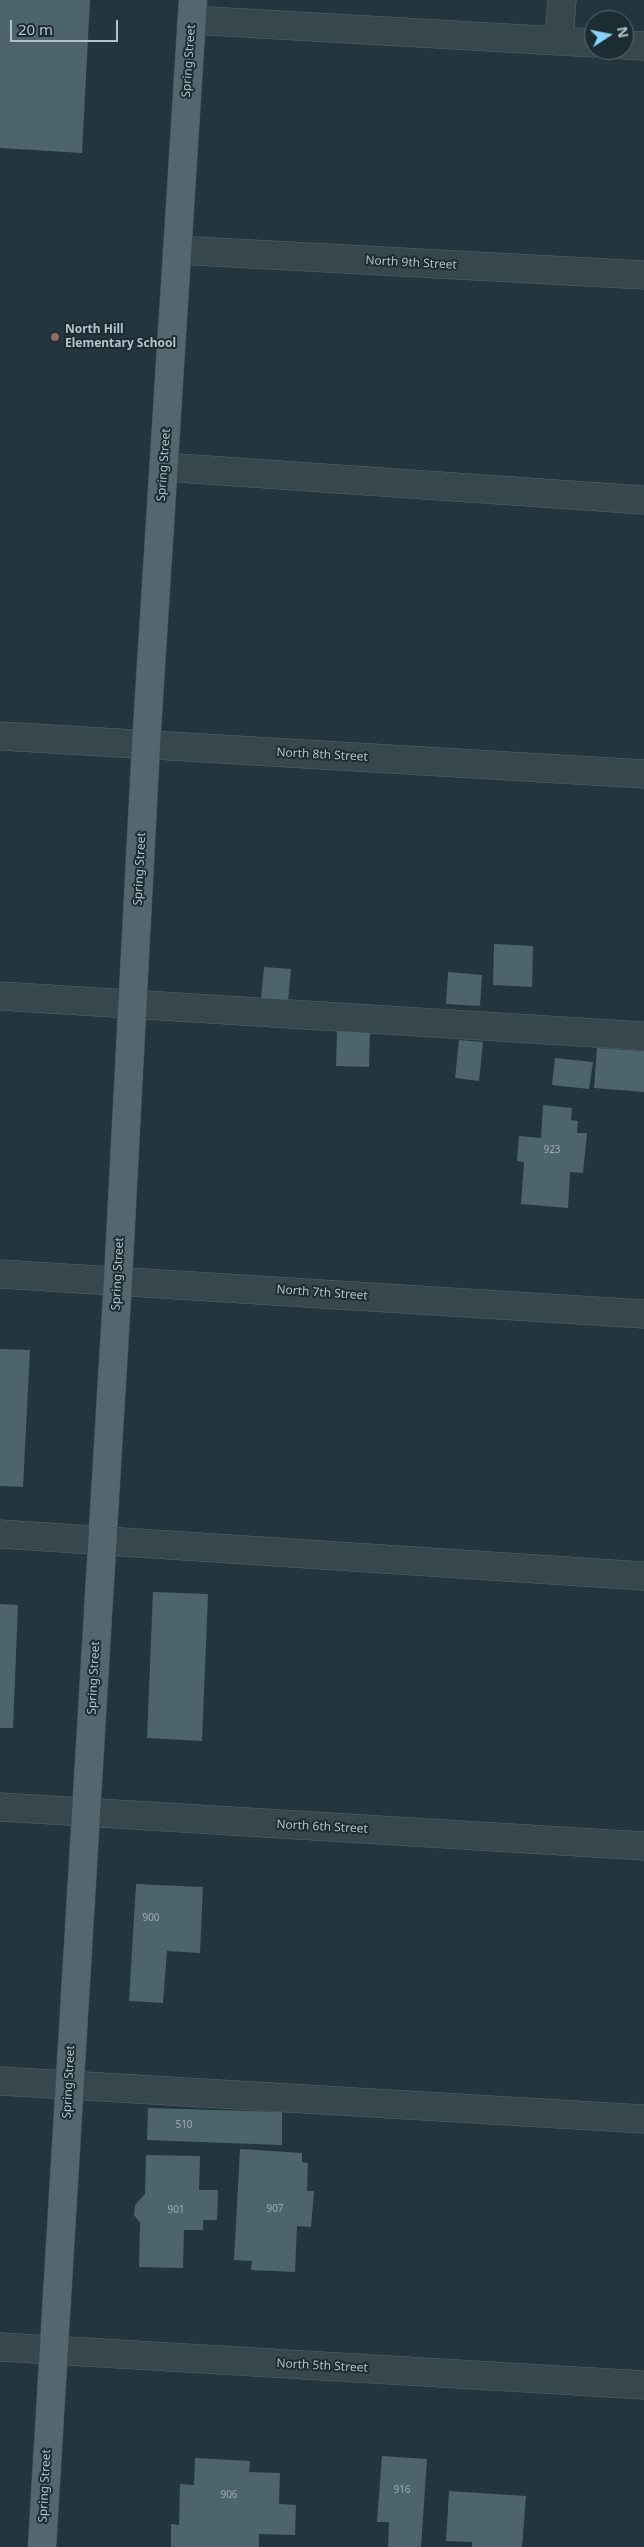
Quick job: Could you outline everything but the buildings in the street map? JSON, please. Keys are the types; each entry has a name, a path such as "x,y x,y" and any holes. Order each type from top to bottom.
{"main road":[{"name":"Spring Street","path":"42,2547 118,1280 146,745 192,10"}],"street":[{"path":"559,41 562,0"},
{"path":"192,10 584,42"},
{"name":"North 9th Street","path":"177,250 644,276"},
{"path":"164,467 644,500"},
{"name":"North 8th Street","path":"0,736 644,774"},
{"path":"0,996 644,1036"},
{"name":"North 7th Street","path":"0,1274 644,1314"},
{"path":"0,1534 102,1539 644,1576"},
{"name":"North 6th Street","path":"0,1808 644,1846"},
{"path":"0,2081 644,2119"},
{"name":"North 5th Street","path":"0,2347 644,2385"}],"place":[{"name":"North Hill Elementary School","path":"55,337"}]}
